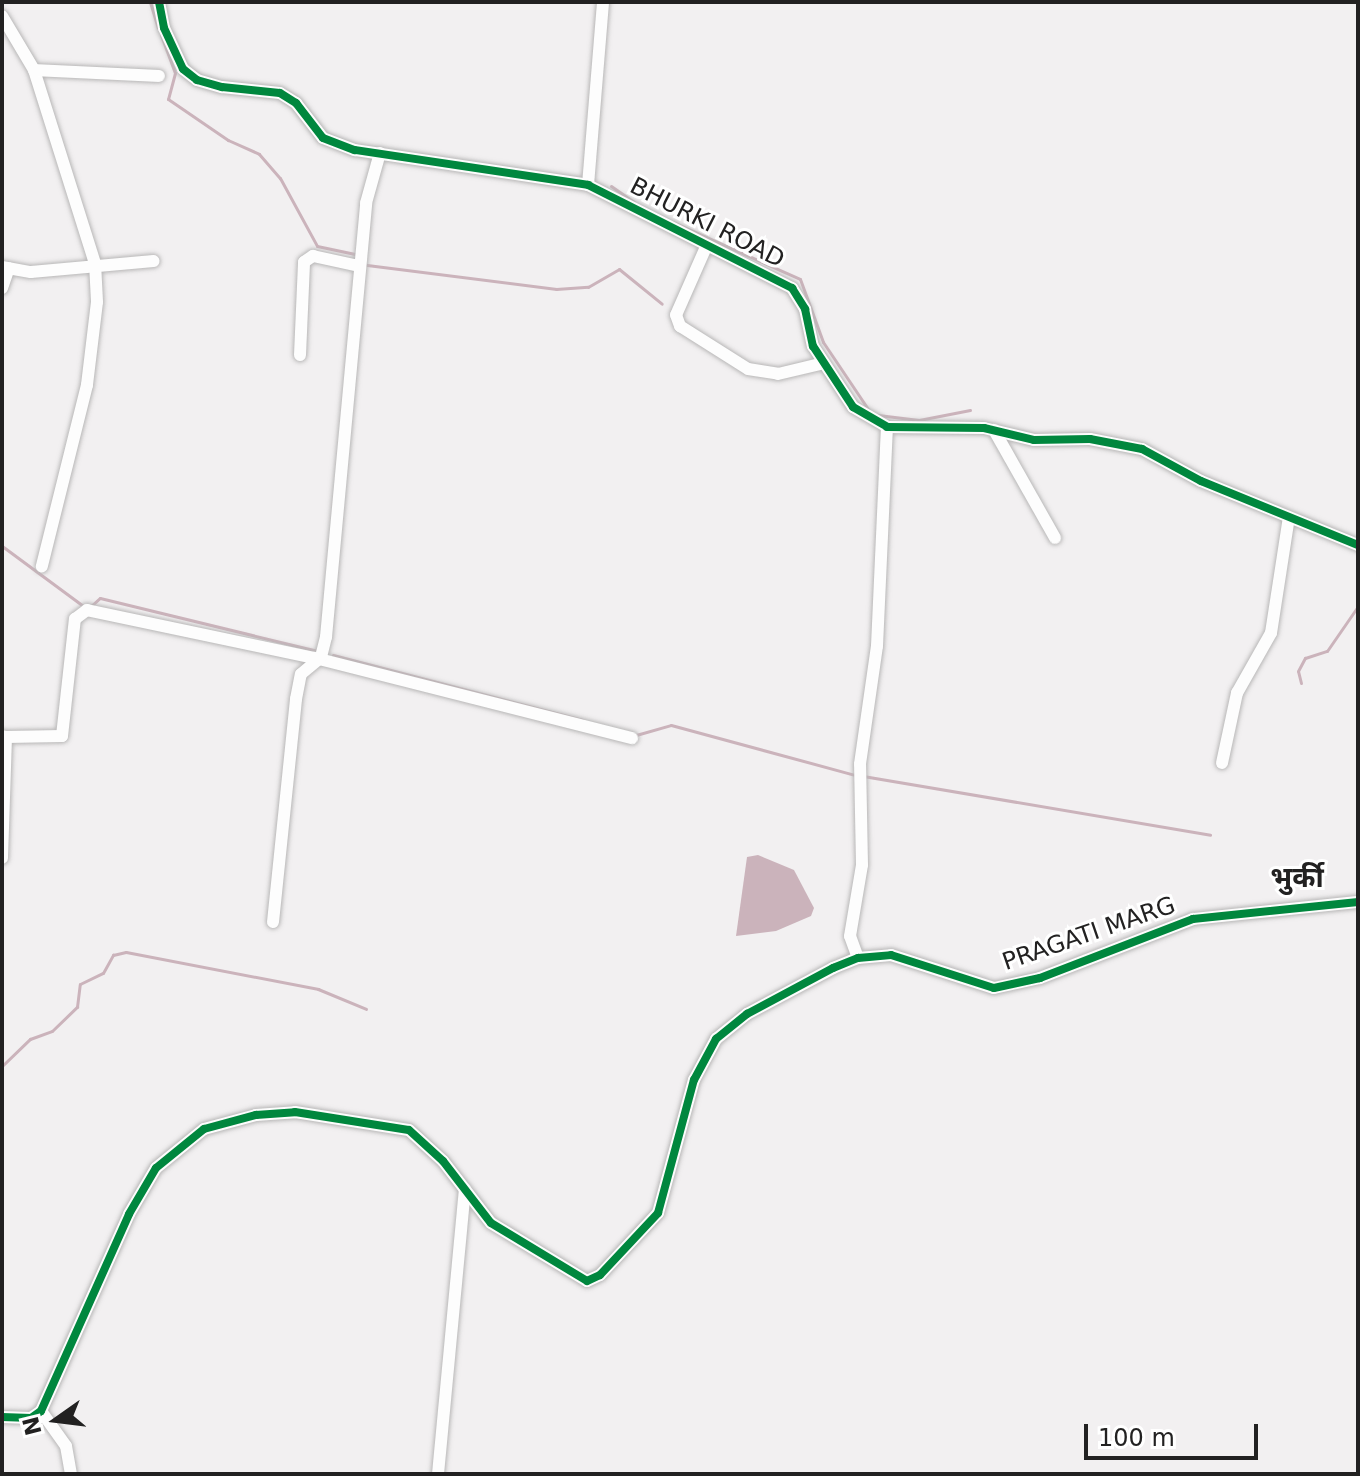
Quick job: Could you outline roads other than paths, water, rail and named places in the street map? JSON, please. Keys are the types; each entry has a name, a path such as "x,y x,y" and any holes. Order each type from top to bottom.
{"street":[{"name":"BHURKI ROAD","path":"159,2 175,56 197,80 280,93 296,103 323,138 380,153 588,185 792,288 824,363 853,407 887,427 994,430 1034,440 1090,439 1142,449 1201,481 1358,545"},
{"path":"588,185 603,2"},
{"path":"2,16 34,70 95,263 97,302 87,385 42,566"},
{"path":"34,70 159,76"},
{"path":"273,922 296,699 301,674 315,658 321,657 326,637 366,203 380,153"},
{"path":"706,247 676,315 680,326 748,369 778,374 824,363"},
{"path":"300,355 304,262 313,256 359,266"},
{"path":"2,288 6,267 31,272 95,263 154,261"},
{"path":"858,958 850,936 862,865 860,764 877,646 887,427"},
{"path":"994,430 1055,538"},
{"path":"1222,763 1237,693 1271,633 1289,517"},
{"path":"2,858 4,737 62,736 75,619 87,610 315,658 632,738"},
{"name":"PRAGATI MARG","path":"41,1411 129,1214 156,1168 204,1129 256,1115 295,1112 409,1130 465,1189 491,1223 567,1272 587,1281 600,1275 658,1213 694,1080 716,1039 747,1014 858,958 891,955 994,988 1040,978 1193,919 1358,902"},
{"path":"438,1474 465,1189"},
{"path":"2,1417 31,1418 41,1411 66,1446 71,1474"}],"waterway":[{"path":"150,2 158,28"},
{"path":"161,35 175,73 168,99 228,140 259,154 280,178 317,246 356,254"},
{"path":"611,186 634,202"},
{"path":"673,222 800,279 823,342 868,409"},
{"path":"367,265 556,289 588,287 619,269 662,304"},
{"path":"878,415 919,420 970,410"},
{"path":"2,546 83,606"},
{"path":"91,606 100,598 318,651"},
{"path":"1301,683 1298,671 1305,658 1327,651 1358,606"},
{"path":"333,655 583,720"},
{"path":"636,735 671,725 855,775"},
{"path":"863,776 1210,835"},
{"path":"2,1066 30,1039 52,1031 77,1007 80,984 103,973 113,955 126,952 318,989 366,1009"}],"district":[{"name":"भुर्की","path":"1297,878"}]}
